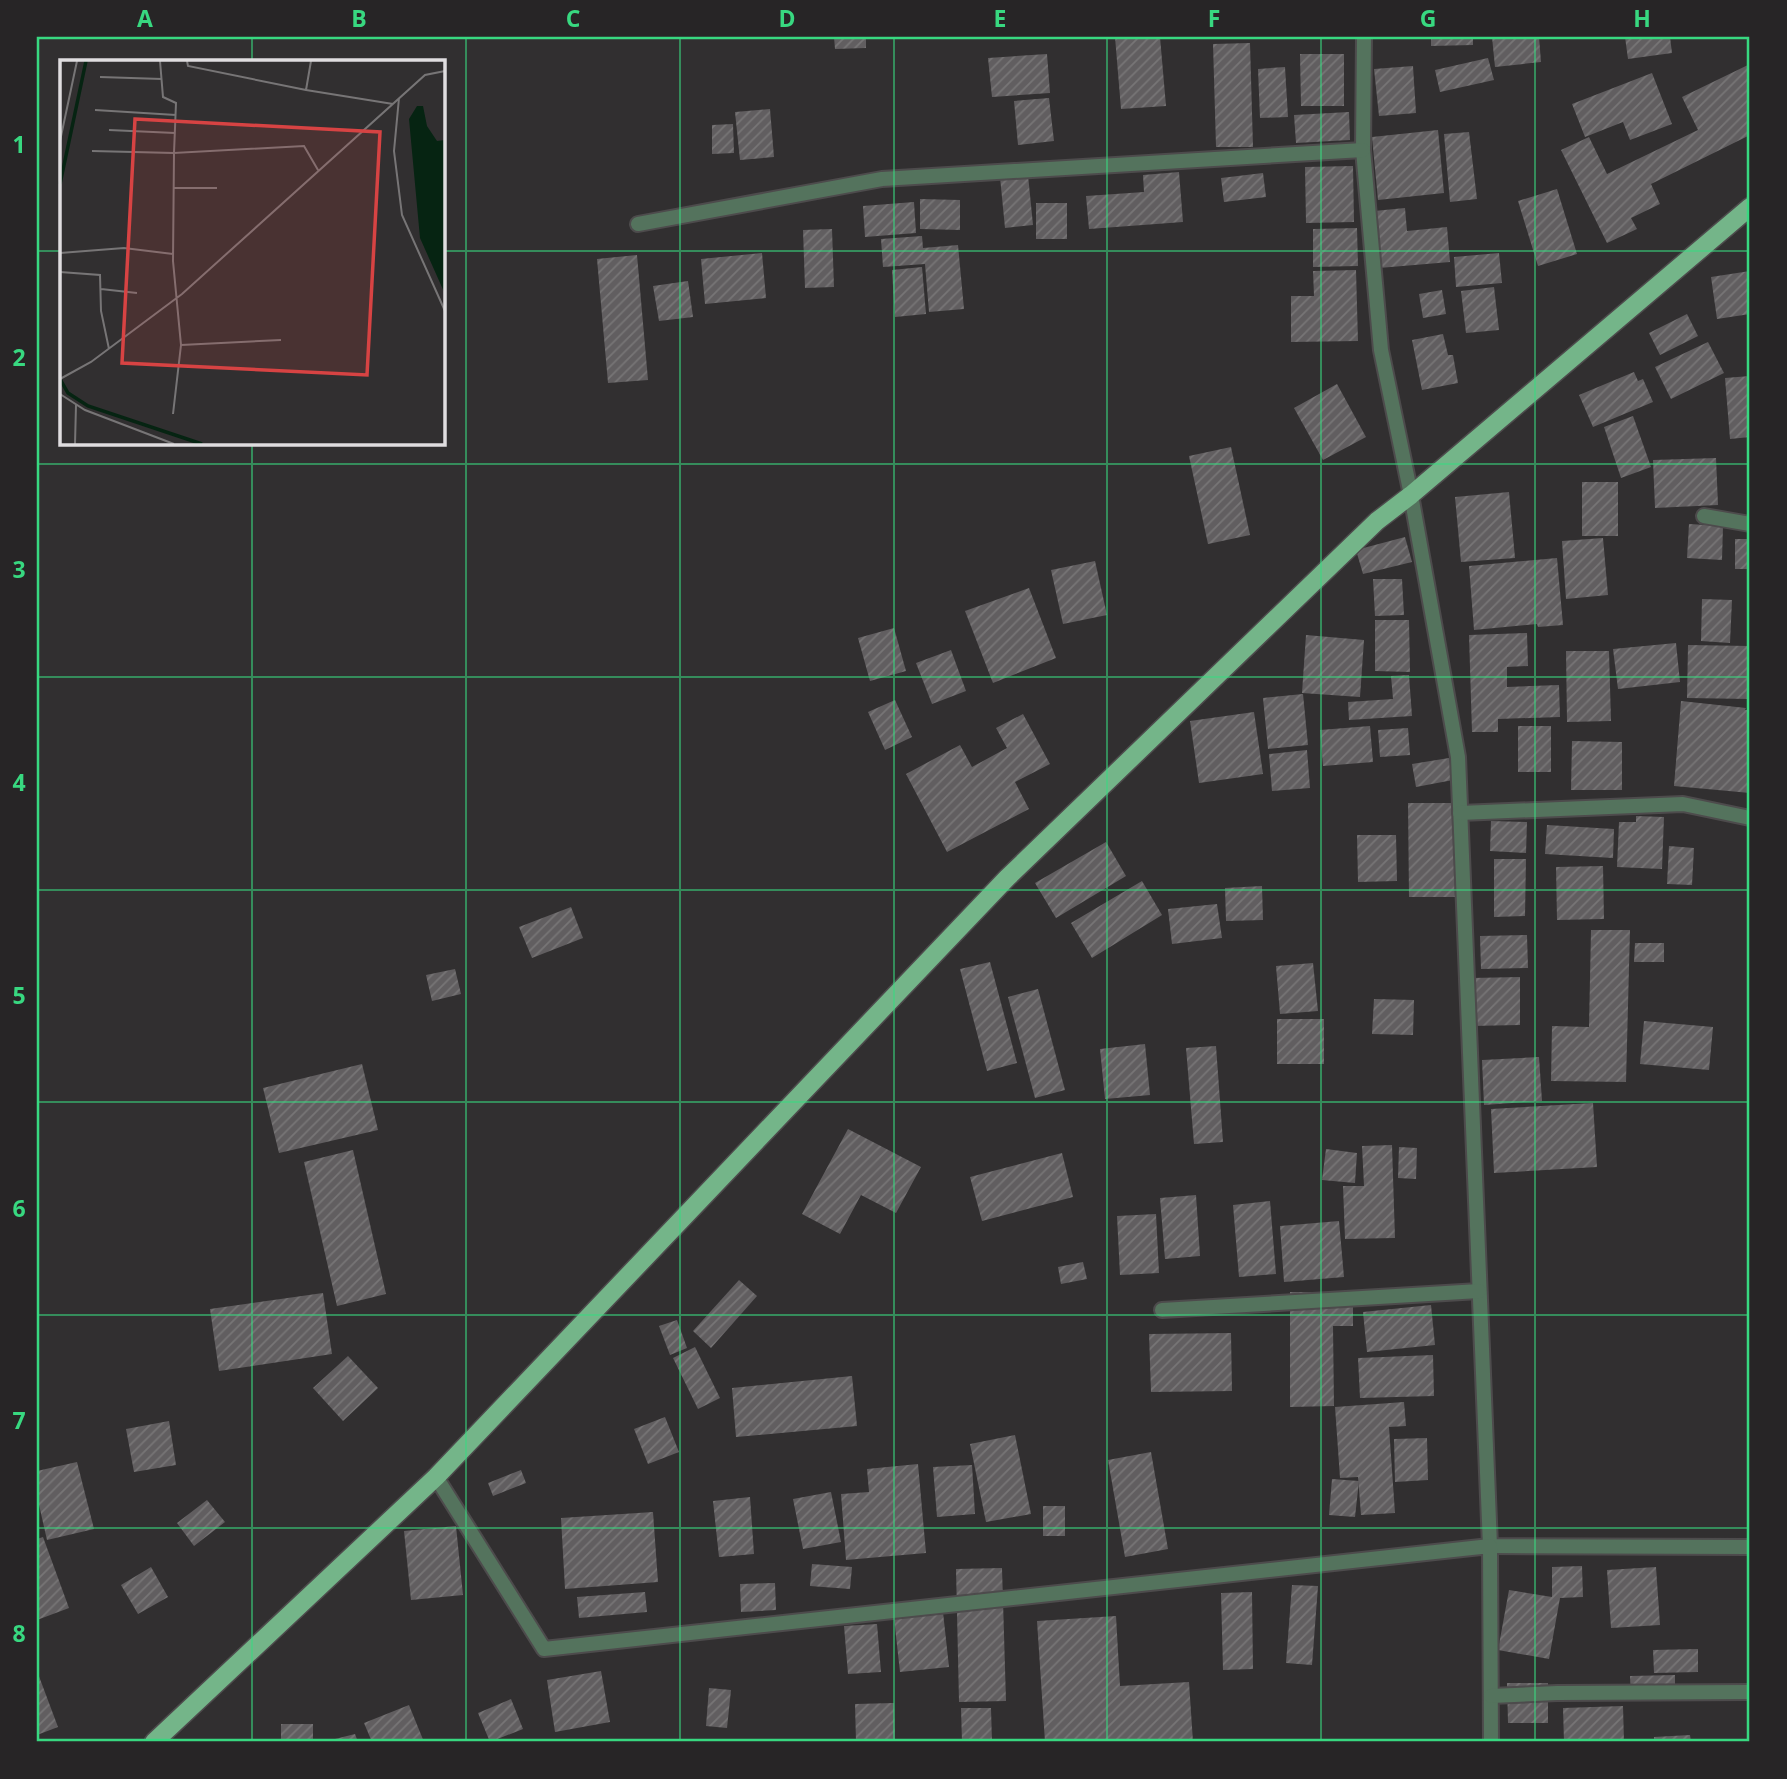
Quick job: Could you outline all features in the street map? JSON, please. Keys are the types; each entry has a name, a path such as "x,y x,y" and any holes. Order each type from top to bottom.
{"main road":[{"path":"154,1742 436,1477 1007,878 1377,522 1750,207"}],"street":[{"path":"1364,37 1363,150 1381,350 1411,495 1458,757 1490,1546 1491,1742"},
{"path":"638,224 882,178 1363,150"},
{"path":"1704,516 1750,524"},
{"path":"1461,813 1682,804 1750,818"},
{"path":"1162,1310 1479,1291"},
{"path":"436,1477 544,1649 1490,1546 1750,1547"},
{"path":"1491,1696 1750,1692"}],"building":[{"path":"834,37 866,37 866,48 835,49"},
{"path":"1115,37 1160,37 1166,106 1121,109"},
{"path":"1431,37 1473,37 1473,45 1431,46"},
{"path":"1492,37 1539,37 1541,62 1495,67"},
{"path":"1625,37 1670,37 1672,53 1628,59"},
{"path":"1250,43 1253,147 1216,147 1213,44"},
{"path":"1047,54 1050,93 992,97 988,58"},
{"path":"1300,54 1344,54 1344,106 1301,106"},
{"path":"1488,58 1494,80 1440,92 1435,70"},
{"path":"1750,64 1750,135 1651,184 1660,204 1631,218 1637,229 1607,243 1561,150 1589,137 1607,174 1698,130 1682,97"},
{"path":"1413,66 1416,113 1379,116 1374,69"},
{"path":"1285,67 1288,117 1260,118 1258,69"},
{"path":"1652,73 1672,124 1630,140 1623,122 1585,137 1572,104"},
{"path":"1049,98 1054,141 1018,145 1014,101"},
{"path":"770,109 774,157 740,160 735,112"},
{"path":"1349,112 1350,140 1296,143 1294,115"},
{"path":"733,124 734,153 712,154 712,125"},
{"path":"1438,130 1444,193 1378,200 1372,137"},
{"path":"1469,132 1477,199 1450,202 1444,134"},
{"path":"1353,166 1354,222 1306,223 1305,167"},
{"path":"1179,172 1183,222 1089,229 1086,196 1144,192 1143,175"},
{"path":"1263,173 1266,197 1224,202 1221,178"},
{"path":"1028,175 1033,225 1005,228 1000,177"},
{"path":"1557,189 1577,254 1538,266 1518,201"},
{"path":"920,199 960,200 960,230 920,229"},
{"path":"914,202 916,233 865,237 863,206"},
{"path":"1036,203 1067,203 1067,239 1036,239"},
{"path":"1405,208 1407,231 1447,227 1450,262 1379,268 1374,211"},
{"path":"1357,228 1358,266 1313,267 1313,229"},
{"path":"832,229 834,287 805,288 803,230"},
{"path":"922,236 923,248 958,245 964,309 929,312 925,264 883,267 881,239"},
{"path":"762,253 766,298 705,304 701,259"},
{"path":"1499,253 1502,283 1456,287 1454,257"},
{"path":"637,255 648,380 608,383 597,259"},
{"path":"922,267 926,314 895,317 892,270"},
{"path":"1356,270 1358,341 1291,342 1291,296 1314,296 1313,271"},
{"path":"1750,271 1750,314 1717,319 1711,277"},
{"path":"688,281 693,317 659,321 653,286"},
{"path":"1494,287 1499,330 1466,333 1461,291"},
{"path":"1442,290 1446,314 1423,318 1419,294"},
{"path":"1687,314 1698,336 1660,355 1649,333"},
{"path":"1443,334 1448,355 1453,355 1458,383 1422,390 1412,340"},
{"path":"1708,342 1724,373 1671,399 1655,367"},
{"path":"1634,372 1638,381 1643,379 1653,402 1593,427 1579,395"},
{"path":"1750,376 1750,437 1730,439 1725,378"},
{"path":"1337,384 1366,437 1323,460 1294,408"},
{"path":"1633,416 1651,467 1621,478 1604,427"},
{"path":"1231,447 1250,535 1208,544 1189,456"},
{"path":"1716,458 1718,505 1655,508 1653,460"},
{"path":"1582,482 1618,482 1618,536 1582,536"},
{"path":"1509,492 1515,558 1461,562 1455,497"},
{"path":"1689,524 1723,526 1722,560 1687,558"},
{"path":"1405,537 1412,562 1363,574 1356,550"},
{"path":"1603,538 1608,595 1566,599 1562,541"},
{"path":"1735,539 1750,539 1750,569 1735,569"},
{"path":"1557,558 1563,625 1538,627 1537,624 1474,630 1469,566"},
{"path":"1095,561 1107,615 1063,624 1051,570"},
{"path":"1373,579 1402,579 1404,615 1375,616"},
{"path":"1029,588 1056,658 993,683 965,611"},
{"path":"1702,599 1732,600 1730,643 1701,641"},
{"path":"1375,620 1409,620 1410,672 1375,671"},
{"path":"894,628 906,671 870,681 858,638"},
{"path":"1527,633 1528,666 1507,667 1507,687 1559,685 1560,717 1498,719 1498,732 1472,732 1469,635"},
{"path":"1306,635 1364,640 1360,697 1302,693"},
{"path":"1676,643 1680,682 1618,689 1613,649"},
{"path":"1688,645 1750,646 1750,699 1687,698"},
{"path":"951,650 966,691 932,704 916,663"},
{"path":"1566,651 1609,651 1611,721 1567,722"},
{"path":"1409,675 1412,716 1349,720 1348,702 1393,699 1391,676"},
{"path":"1303,694 1308,745 1268,749 1263,698"},
{"path":"895,700 912,737 885,750 868,712"},
{"path":"1681,701 1750,710 1750,793 1674,786"},
{"path":"1254,712 1263,774 1199,783 1190,721"},
{"path":"1023,714 1050,764 1015,782 1029,809 947,852 906,774 960,745 972,767 1007,748 996,728"},
{"path":"1370,726 1373,762 1323,766 1320,730"},
{"path":"1518,726 1551,726 1551,772 1518,772"},
{"path":"1408,728 1410,755 1380,757 1378,730"},
{"path":"1572,741 1622,742 1622,790 1571,790"},
{"path":"1307,750 1310,788 1272,791 1269,754"},
{"path":"1449,758 1453,780 1416,787 1412,764"},
{"path":"1408,803 1454,803 1455,897 1409,897"},
{"path":"1636,816 1664,817 1662,869 1617,867 1619,822 1636,822"},
{"path":"1491,821 1527,822 1526,853 1490,851"},
{"path":"1547,825 1614,829 1613,858 1545,854"},
{"path":"1357,835 1396,835 1397,881 1358,882"},
{"path":"1106,842 1126,876 1056,918 1035,883"},
{"path":"1669,846 1694,848 1692,885 1667,884"},
{"path":"1494,859 1526,859 1525,916 1494,917"},
{"path":"1603,866 1604,919 1557,920 1556,867"},
{"path":"1142,881 1162,915 1092,958 1071,923"},
{"path":"1262,886 1263,920 1226,921 1225,888"},
{"path":"1217,904 1222,938 1172,944 1168,909"},
{"path":"571,907 583,938 532,958 519,927"},
{"path":"1591,930 1630,930 1626,1082 1551,1081 1552,1026 1589,1027"},
{"path":"1527,935 1528,968 1481,969 1480,936"},
{"path":"1635,943 1664,943 1664,962 1634,962"},
{"path":"990,962 1017,1063 987,1071 960,969"},
{"path":"1313,963 1318,1011 1280,1014 1276,966"},
{"path":"455,969 461,994 432,1001 426,975"},
{"path":"1520,977 1520,1025 1471,1026 1471,978"},
{"path":"1038,989 1065,1090 1035,1098 1008,997"},
{"path":"1374,999 1414,1000 1413,1035 1372,1034"},
{"path":"1277,1019 1324,1019 1324,1064 1277,1064"},
{"path":"1644,1021 1713,1027 1709,1070 1640,1064"},
{"path":"1145,1044 1150,1095 1105,1099 1100,1049"},
{"path":"1216,1046 1223,1142 1194,1144 1186,1048"},
{"path":"1539,1057 1542,1101 1484,1105 1482,1060"},
{"path":"362,1064 378,1130 279,1153 263,1088"},
{"path":"1593,1103 1597,1167 1494,1173 1491,1109"},
{"path":"848,1129 921,1167 896,1213 861,1195 840,1234 802,1214"},
{"path":"1392,1145 1395,1238 1345,1239 1343,1186 1364,1186 1362,1146"},
{"path":"1399,1147 1417,1148 1416,1179 1398,1178"},
{"path":"1326,1149 1357,1153 1355,1183 1322,1180"},
{"path":"353,1150 386,1294 337,1306 304,1162"},
{"path":"1062,1153 1073,1197 982,1221 970,1177"},
{"path":"1196,1195 1200,1256 1165,1259 1160,1198"},
{"path":"1270,1201 1276,1274 1239,1277 1233,1205"},
{"path":"1156,1214 1159,1273 1120,1275 1117,1216"},
{"path":"1339,1221 1344,1277 1284,1282 1280,1226"},
{"path":"1083,1262 1087,1279 1061,1284 1058,1267"},
{"path":"739,1280 757,1296 711,1348 693,1331"},
{"path":"1290,1292 1353,1292 1353,1326 1333,1326 1334,1406 1290,1407"},
{"path":"323,1293 332,1354 219,1371 210,1309"},
{"path":"1431,1305 1435,1345 1367,1352 1363,1312"},
{"path":"677,1320 687,1348 670,1355 659,1326"},
{"path":"1231,1333 1232,1391 1151,1392 1149,1334"},
{"path":"695,1347 720,1398 698,1409 673,1358"},
{"path":"1433,1355 1434,1396 1360,1398 1358,1358"},
{"path":"348,1356 378,1388 343,1421 313,1388"},
{"path":"852,1376 857,1426 736,1437 732,1388"},
{"path":"1404,1402 1406,1426 1389,1427 1395,1513 1361,1515 1358,1477 1340,1478 1335,1407"},
{"path":"665,1417 679,1452 648,1464 634,1429"},
{"path":"169,1421 176,1465 134,1472 126,1429"},
{"path":"1015,1435 1031,1514 986,1522 970,1444"},
{"path":"1427,1438 1428,1480 1395,1482 1394,1439"},
{"path":"1151,1452 1168,1549 1125,1557 1108,1460"},
{"path":"77,1462 94,1529 47,1540 37,1496 37,1471"},
{"path":"918,1464 926,1553 846,1560 841,1494 869,1492 867,1469"},
{"path":"972,1465 975,1514 937,1517 933,1467"},
{"path":"521,1470 526,1483 493,1496 488,1483"},
{"path":"1332,1479 1359,1481 1355,1517 1329,1515"},
{"path":"831,1492 841,1542 803,1549 793,1499"},
{"path":"750,1497 754,1554 719,1557 713,1501"},
{"path":"207,1500 225,1522 194,1546 177,1523"},
{"path":"1043,1506 1065,1506 1065,1536 1043,1536"},
{"path":"653,1512 658,1582 565,1589 561,1518"},
{"path":"456,1526 463,1595 411,1600 404,1531"},
{"path":"43,1537 69,1608 37,1620 37,1539"},
{"path":"812,1564 852,1567 850,1589 810,1586"},
{"path":"1582,1566 1583,1597 1560,1598 1549,1659 1498,1650 1509,1590 1552,1597 1552,1567"},
{"path":"151,1567 168,1597 138,1614 121,1585"},
{"path":"1656,1567 1660,1625 1611,1628 1607,1570"},
{"path":"1002,1568 1006,1701 959,1702 956,1569"},
{"path":"775,1583 776,1610 741,1612 740,1584"},
{"path":"1292,1585 1318,1586 1312,1665 1286,1663"},
{"path":"645,1592 647,1612 579,1618 577,1597"},
{"path":"1252,1592 1253,1669 1223,1670 1221,1593"},
{"path":"943,1612 949,1667 900,1672 894,1618"},
{"path":"1116,1616 1120,1686 1189,1682 1193,1742 1045,1742 1037,1621"},
{"path":"877,1624 881,1672 848,1674 844,1626"},
{"path":"1698,1649 1698,1672 1654,1673 1653,1650"},
{"path":"37,1671 58,1727 37,1735"},
{"path":"601,1671 610,1722 555,1732 547,1680"},
{"path":"1675,1675 1675,1698 1631,1699 1630,1676"},
{"path":"1507,1683 1548,1683 1548,1723 1508,1723"},
{"path":"709,1688 731,1690 727,1728 706,1726"},
{"path":"511,1699 523,1729 490,1742 478,1713"},
{"path":"894,1703 895,1742 856,1742 855,1704"},
{"path":"409,1705 424,1742 372,1742 364,1723"},
{"path":"1623,1706 1624,1742 1564,1742 1563,1708"},
{"path":"961,1708 991,1708 992,1742 962,1742"},
{"path":"281,1724 313,1724 313,1742 281,1742"},
{"path":"355,1734 358,1742 327,1741"},
{"path":"1690,1735 1691,1742 1654,1742 1654,1737"}]}
